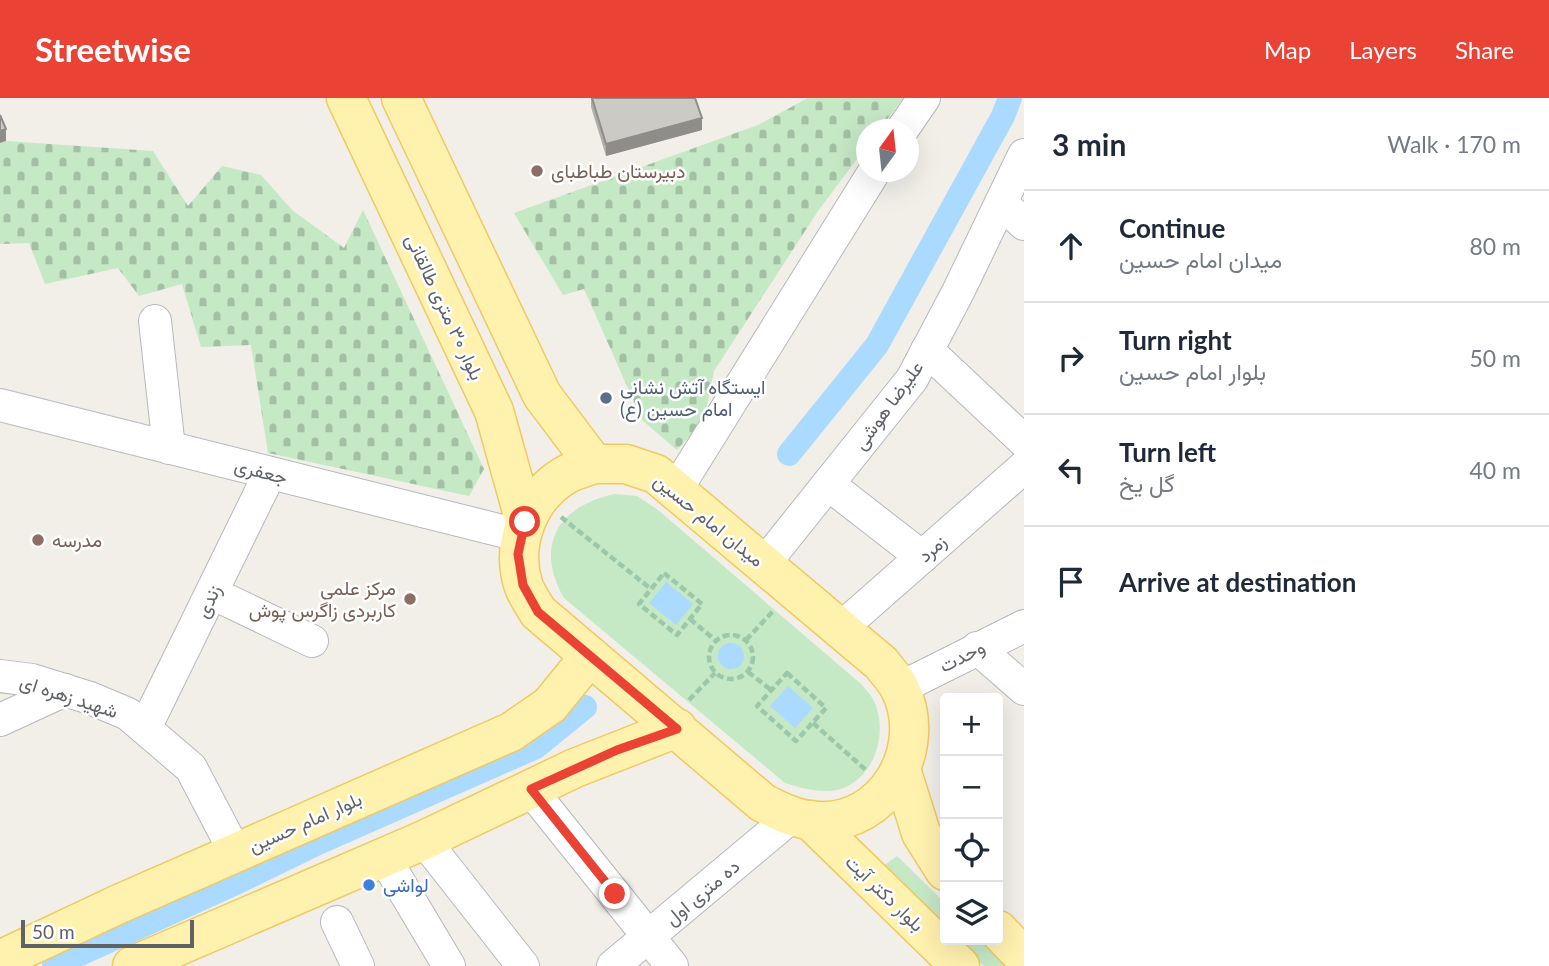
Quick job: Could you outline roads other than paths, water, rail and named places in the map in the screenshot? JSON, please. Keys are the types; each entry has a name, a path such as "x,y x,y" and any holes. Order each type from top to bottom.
{"main road":[{"name":"بلوار ۳۰ متری طالقانی","path":"346,98 494,411 528,519"},
{"path":"401,98 542,395 594,464"},
{"name":"میدان امام حسین","path":"528,519 565,475 594,464 626,464 656,474 881,663 900,688 910,717 909,748 895,779"},
{"path":"528,519 518,554 523,585 538,612 763,803 800,819 821,822 852,816 878,801 895,779 921,834 940,863"},
{"name":"بلوار امام حسین","path":"0,960 235,852 511,732 550,705 590,656"},
{"path":"132,966 174,957 672,725"},
{"name":"بلوار دکتر آیت","path":"800,819 960,966"},
{"path":"1003,935 1024,957"}],"street":[{"path":"910,119 925,98"},
{"name":"علیرضا هوشی","path":"764,564 912,379 1024,155"},
{"path":"676,491 868,182"},
{"path":"1001,203 1024,224"},
{"path":"155,321 169,448"},
{"path":"927,351 1024,441"},
{"name":"جعفری","path":"0,405 270,473 528,519"},
{"name":"زمرد","path":"840,629 1024,467"},
{"name":"زندی","path":"145,728 270,473"},
{"path":"828,484 922,557"},
{"path":"212,593 312,641"},
{"name":"وحدت","path":"900,688 1024,626"},
{"path":"977,648 1024,689"},
{"name":"شهید زهره ای","path":"0,676 32,680 65,690 128,715 191,768 235,852"},
{"path":"0,720 65,690"},
{"path":"531,789 672,966"},
{"name":"ده متری اول","path":"613,966 800,819"},
{"path":"424,840 523,966"},
{"path":"384,857 449,966"},
{"path":"337,922 358,966"}],"water":[{"path":"666,582 693,604 676,625 649,603"},
{"path":"731,643 740,647 744,656 740,665 731,669 722,665 718,656 722,647"},
{"path":"788,686 813,708 795,728 770,706"}],"waterway":[{"path":"789,454 877,345 1003,116 1010,98"},
{"path":"54,966 318,843 536,747 585,707"}],"place":[{"name":"دبیرستان طباطبای","path":"537,171"},
{"name":"ایستگاه آتش نشانی امام حسین (ع)","path":"606,398"},
{"name":"مدرسه","path":"38,540"},
{"name":"مرکز علمی کاربردی زاگرس پوش","path":"410,599"},
{"name":"لواشی","path":"369,885"}]}
